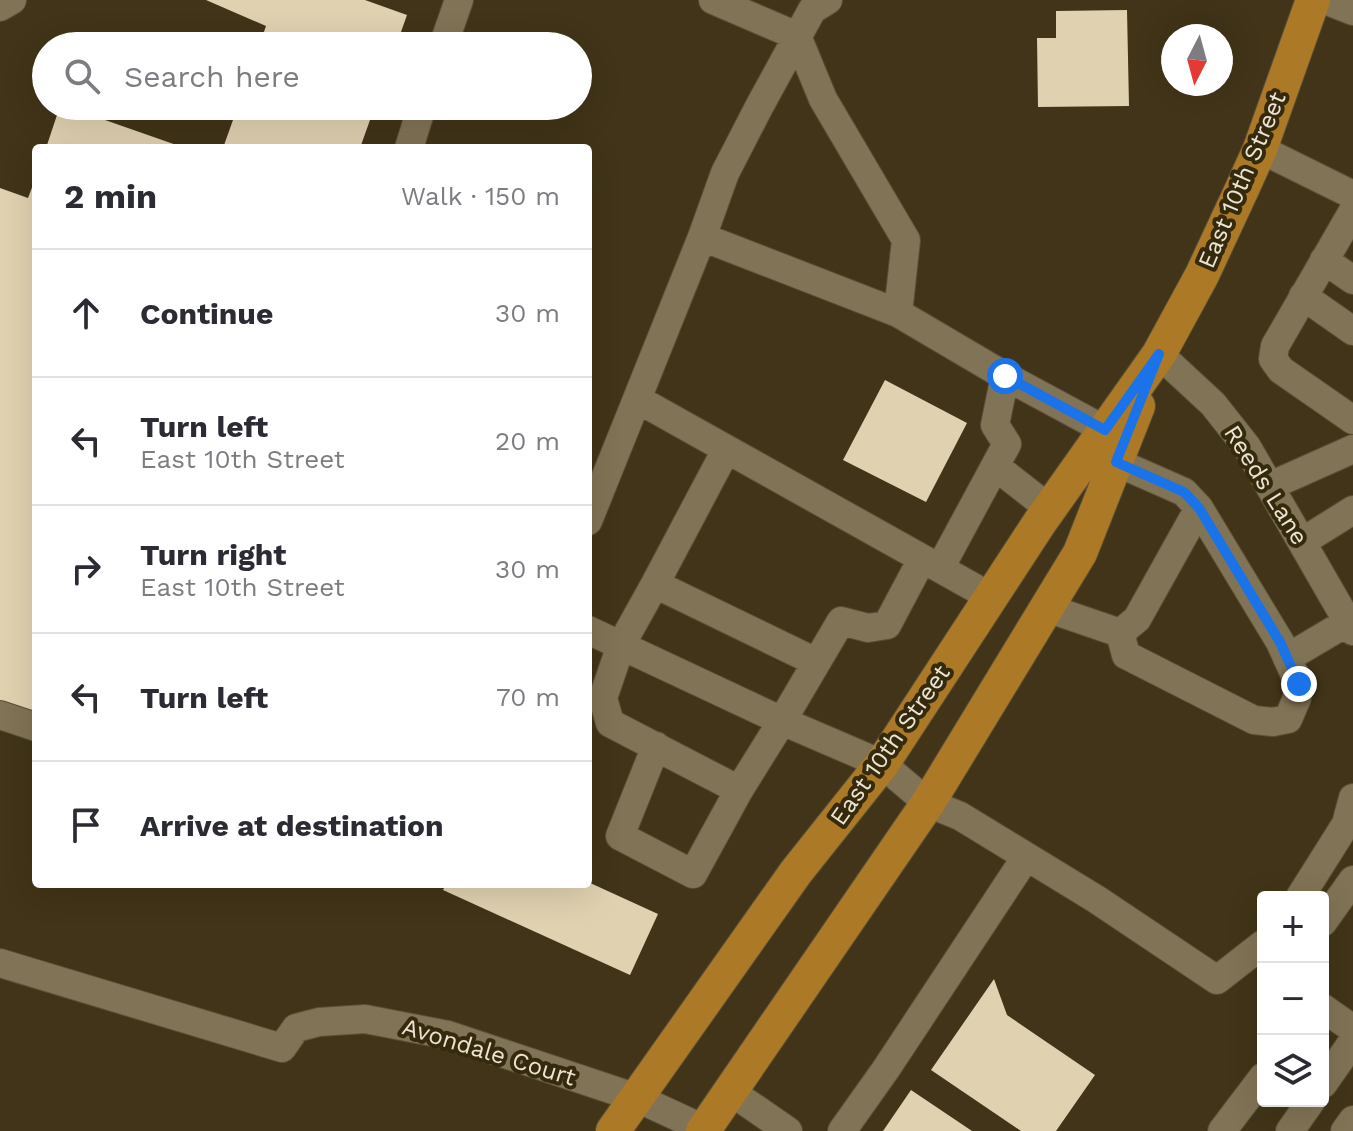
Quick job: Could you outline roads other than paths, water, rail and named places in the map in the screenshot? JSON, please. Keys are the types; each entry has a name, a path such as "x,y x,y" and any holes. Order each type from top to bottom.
{"main road":[{"name":"East 10th Street","path":"704,1130 928,803 1080,553 1111,446 1202,275 1260,149 1313,0"},
{"name":"East 10th Street","path":"613,1131 796,872 882,764 1050,509 1111,446"}],"street":[{"path":"0,7 12,0"},
{"path":"448,32 459,0"},
{"path":"713,0 797,36 823,99 906,240 898,313"},
{"path":"592,511 725,173 812,10 828,0"},
{"path":"1325,0 1353,11"},
{"path":"410,144 418,120"},
{"path":"1260,149 1353,195"},
{"path":"1353,211 1275,346 1273,359 1281,370 1353,420"},
{"path":"702,237 898,313 1005,376 1184,492 1199,508 1287,658 1299,684 1288,719 1273,722 1254,720 1126,655 1120,633"},
{"path":"1324,260 1353,280"},
{"path":"1303,296 1353,331"},
{"name":"Reeds Lane","path":"1159,354 1230,424 1352,624"},
{"path":"656,746 620,836 693,874 739,790 841,621 868,628 887,625 995,466 1007,444 995,425 1005,376"},
{"path":"637,399 991,597"},
{"path":"1270,486 1353,449"},
{"path":"726,450 621,645 603,698 610,723 739,790"},
{"path":"995,466 1050,509"},
{"path":"1120,633 1137,619 1199,508"},
{"path":"1302,542 1353,510"},
{"path":"655,584 816,662"},
{"path":"1047,608 1120,633"},
{"path":"1287,658 1352,624"},
{"path":"592,632 882,764 928,803 960,816 1096,899 1217,980 1257,957"},
{"path":"0,715 32,726"},
{"path":"1304,891 1346,824 1353,798"},
{"path":"842,1131 1026,857"},
{"path":"1329,914 1353,880"},
{"name":"Avondale Court","path":"0,963 282,1048 296,1028 319,1022 365,1019 448,1035 637,1098 704,1130"},
{"path":"1329,1012 1353,1029"},
{"path":"1329,1075 1353,1041"},
{"path":"1222,1131 1257,1085"},
{"path":"730,1091 788,1131"},
{"path":"1290,1131 1307,1107"},
{"path":"1345,1131 1353,1120"}]}
